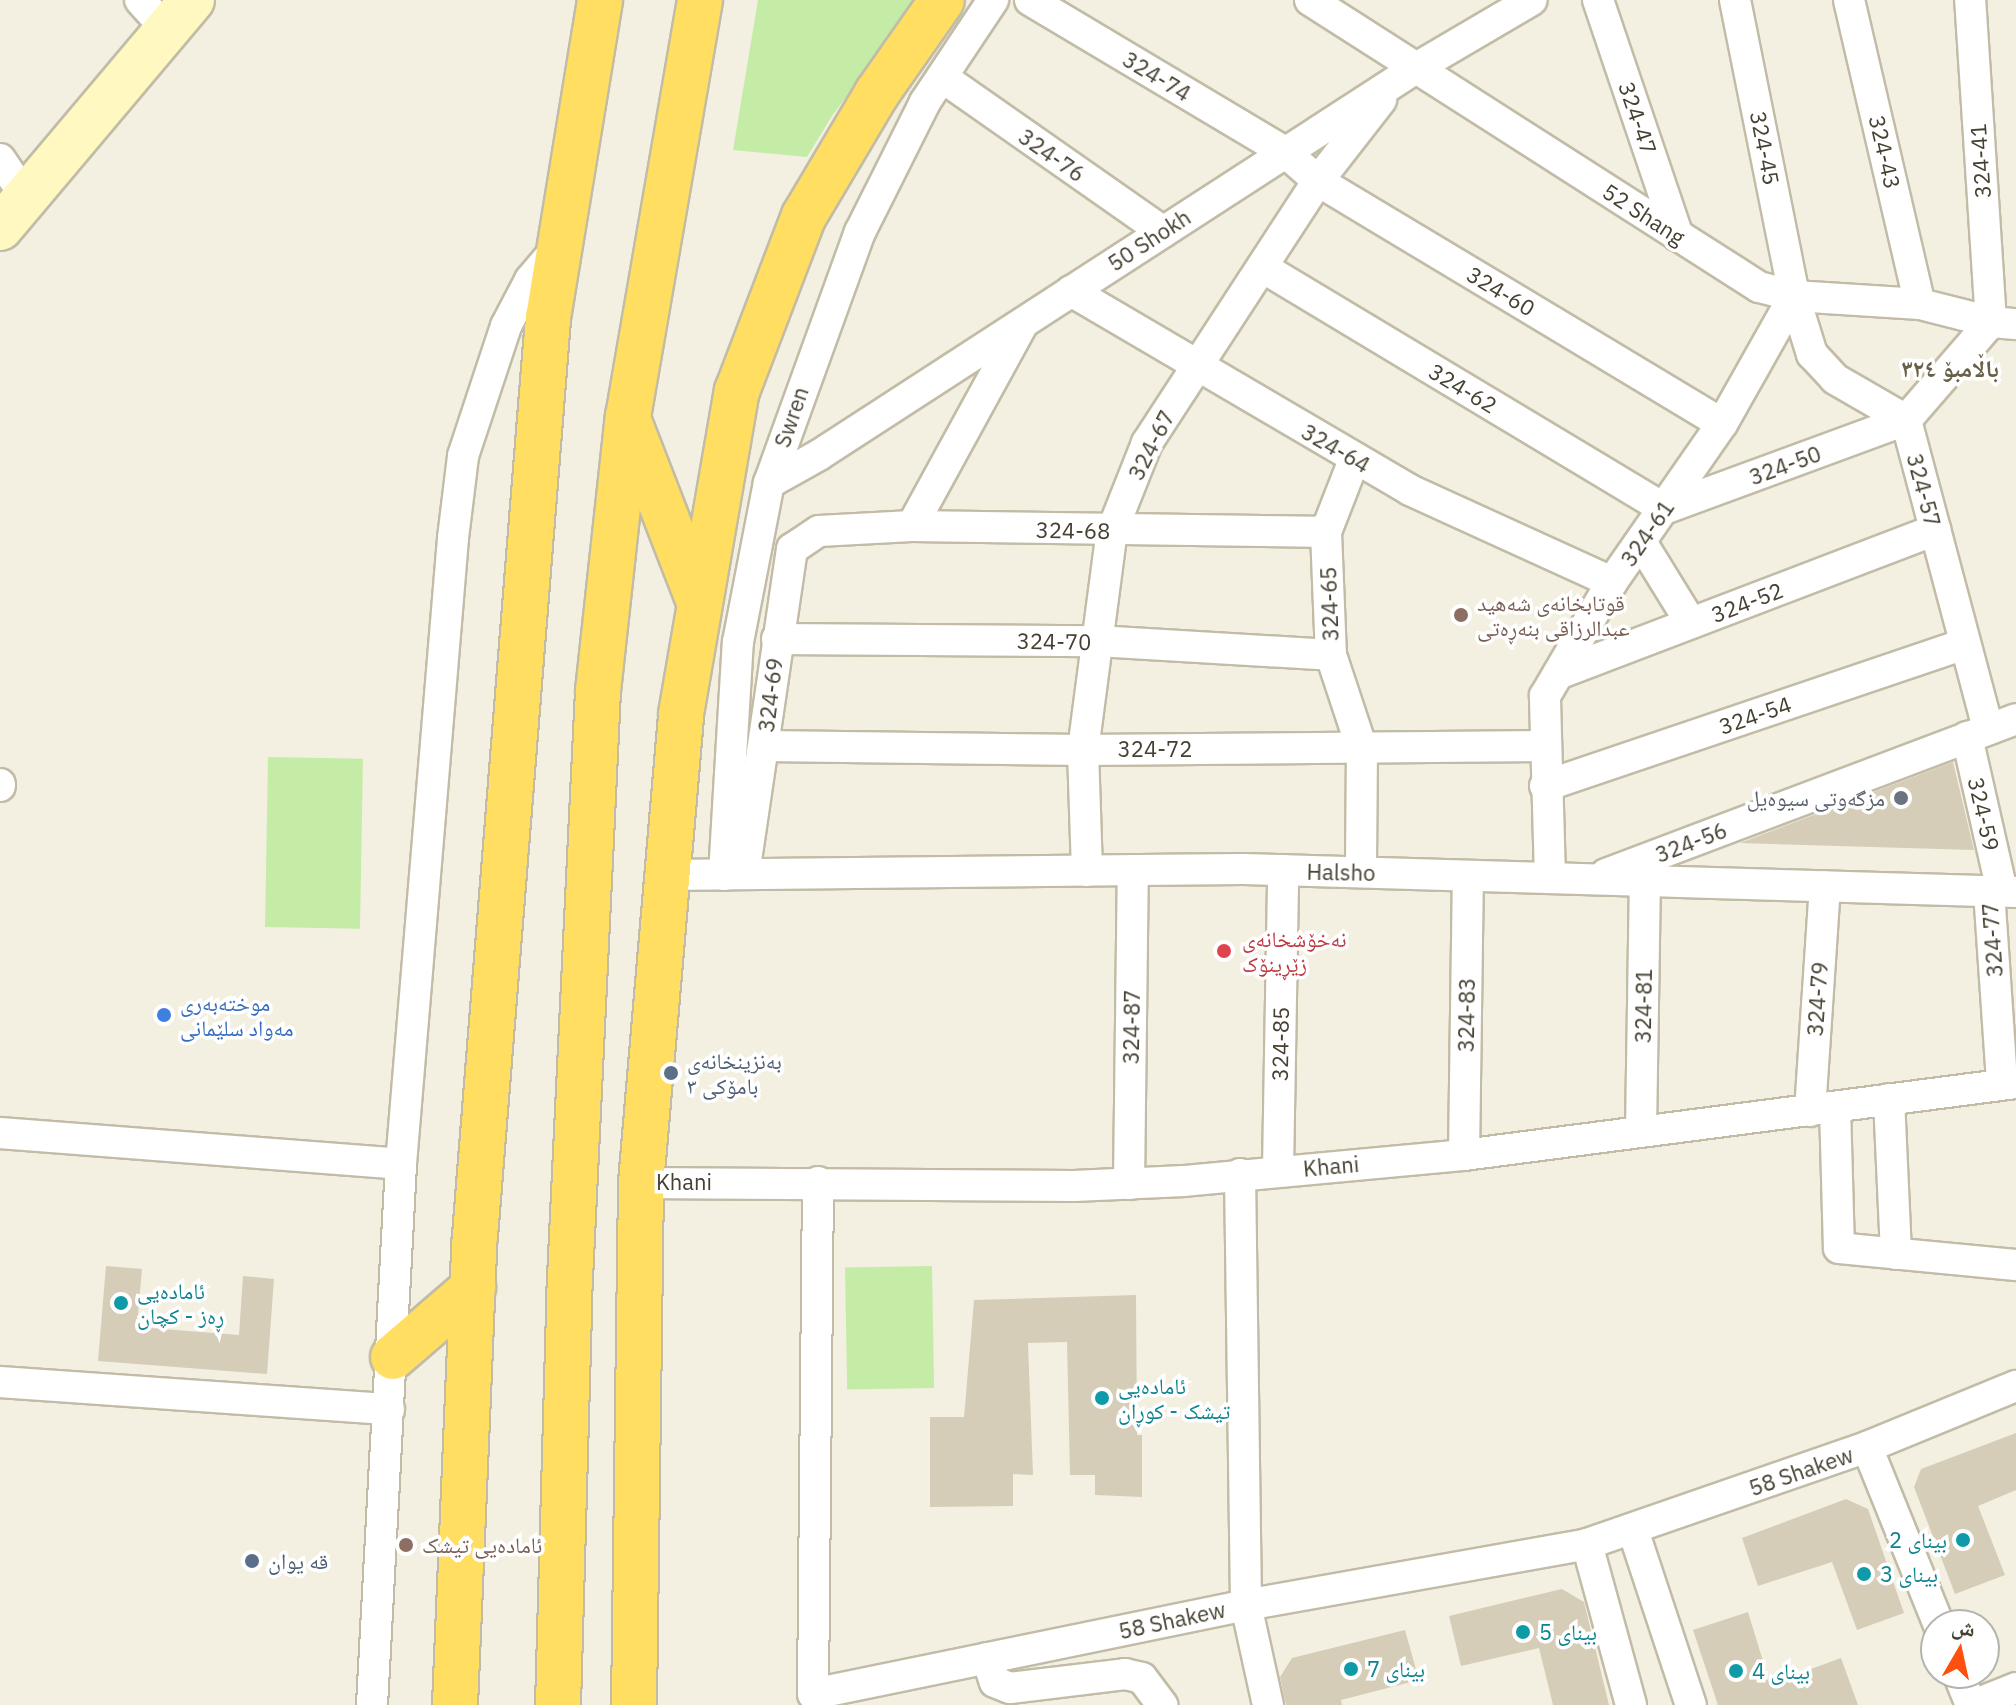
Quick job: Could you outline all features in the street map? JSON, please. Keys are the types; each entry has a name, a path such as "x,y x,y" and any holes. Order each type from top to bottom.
{"highway":[{"path":"455,1705 473,1288 546,334 600,0"},
{"path":"558,1705 569,1299 598,691 628,417 700,0"},
{"path":"634,1705 641,1183 681,714 737,391 804,216 877,93 942,0"},
{"path":"628,417 700,605"},
{"path":"393,1357 473,1288"}],"street":[{"name":"Swren","path":"734,874 738,642 769,483 860,232 925,102 993,0"},
{"name":"324-74","path":"1030,0 1285,152"},
{"name":"52 Shang","path":"1310,0 1405,75 1759,287 1794,296 1920,304 2004,323"},
{"name":"324-47","path":"1598,0 1678,236"},
{"name":"324-45","path":"1735,0 1794,296"},
{"name":"324-43","path":"1849,0 1920,304"},
{"name":"324-41","path":"1970,0 2004,323"},
{"name":"50 Shokh","path":"769,483 819,455 1285,152 1525,1"},
{"path":"13,212 166,10"},
{"name":"324-67","path":"1087,871 1083,750 1112,531 1147,443 1318,181 1405,75"},
{"name":"324-76","path":"942,77 1163,232"},
{"name":"324-60","path":"1285,152 1318,181 1722,424"},
{"path":"0,159 13,212"},
{"path":"372,1705 401,1164 453,538 463,456 506,326 530,280 561,243"},
{"name":"324-62","path":"1262,267 1664,509"},
{"name":"324-64","path":"1071,291 1354,460 1410,490 1612,582"},
{"path":"1794,296 1812,354 1835,379 1906,420 2004,323"},
{"name":"324-61","path":"1550,878 1545,786 1545,696 1612,582 1722,424 1794,296"},
{"path":"912,526 1024,321"},
{"name":"324-50","path":"1664,509 1906,420"},
{"name":"324-57","path":"1906,420 1965,644 1991,728"},
{"name":"324-65","path":"1354,460 1326,532 1331,655 1362,749 1361,872"},
{"name":"324-68","path":"819,531 912,526 1326,532"},
{"name":"324-52","path":"1558,674 1935,530"},
{"name":"324-69","path":"734,874 764,746 792,549 819,531"},
{"path":"1641,542 1691,623"},
{"name":"324-70","path":"777,639 1097,641 1331,655"},
{"name":"324-54","path":"1545,786 1965,644"},
{"name":"324-56","path":"1590,880 1991,728"},
{"name":"324-59","path":"1991,728 2002,891"},
{"name":"324-72","path":"764,746 1083,750 1546,746"},
{"name":"324-87","path":"1129,1184 1133,870"},
{"name":"Halsho","path":"667,875 1283,870 2002,891"},
{"name":"324-85","path":"1278,1170 1283,870"},
{"name":"324-83","path":"1464,1155 1468,876"},
{"name":"324-81","path":"1641,1131 1645,881"},
{"name":"324-79","path":"1825,886 1822,1109 1839,1248 1896,1254"},
{"name":"324-77","path":"2002,891 2009,1083"},
{"name":"Khani","path":"641,1183 1129,1184 1464,1155 2009,1083"},
{"path":"1889,1099 1896,1254 2016,1265"},
{"path":"0,1133 401,1164"},
{"path":"1240,1174 1246,1605 1268,1705"},
{"name":"58 Shakew","path":"818,1182 812,1700 987,1658 1246,1605 1587,1544 1867,1447 2016,1386"},
{"path":"0,1382 389,1409"},
{"path":"1867,1447 1933,1609"},
{"path":"1633,1530 1691,1705"},
{"path":"1587,1544 1631,1705"},
{"path":"987,1658 995,1682 1010,1688 1125,1674 1142,1678 1162,1705"},
{"path":"1973,1705 2016,1688"}],"green space":[{"path":"758,0 917,0 832,116 807,157 733,150"},
{"path":"268,757 363,759 360,929 265,927"},
{"path":"932,1266 934,1388 847,1389 845,1268"}],"building":[{"name":"مزگەوتی سیوەیل","path":"1953,762 1974,850 1740,843"},
{"name":"ئامادەیی ڕەز - کچان","path":"106,1266 142,1269 137,1327 239,1335 243,1276 274,1279 267,1374 98,1361"},
{"name":"ئامادەیی تیشک - کوڕان","path":"1136,1295 1137,1435 1142,1435 1142,1497 1095,1495 1095,1475 1070,1475 1067,1342 1028,1343 1033,1475 1013,1474 1013,1506 930,1507 930,1417 964,1417 974,1300"},
{"name":"بيناى 2","path":"2016,1433 2016,1490 1978,1506 2005,1575 1955,1594 1914,1487 1921,1469"},
{"name":"بيناى 3","path":"1846,1499 1868,1509 1904,1613 1857,1630 1832,1562 1758,1586 1742,1538"},
{"name":"بيناى 5","path":"1562,1589 1584,1602 1609,1705 1553,1705 1539,1648 1461,1666 1449,1616"},
{"name":"بيناى 4","path":"1748,1612 1770,1684 1841,1658 1858,1705 1718,1705 1693,1630"},
{"name":"بيناى 7","path":"1405,1630 1419,1680 1341,1700 1342,1705 1286,1705 1280,1677 1292,1658"}],"place":[{"name":"قوتابخانەی شەهید عبدالرزاقی بنەڕەتی","path":"1461,615"},
{"name":"مزگەوتی سیوەیل","path":"1901,798"},
{"name":"نەخۆشخانەی زێڕینۆک","path":"1224,951"},
{"name":"موختەبەری مەواد سلێمانی","path":"164,1015"},
{"name":"بەنزینخانەی بامۆکی ٣","path":"671,1073"},
{"name":"ئامادەیی ڕەز - کچان","path":"121,1303"},
{"name":"ئامادەیی تیشک - کوڕان","path":"1102,1398"},
{"name":"بيناى 2","path":"1963,1540"},
{"name":"ئامادەیی تیشک","path":"406,1545"},
{"name":"قه یوان","path":"252,1561"},
{"name":"بيناى 3","path":"1864,1574"},
{"name":"بيناى 5","path":"1523,1632"},
{"name":"بيناى 7","path":"1351,1669"},
{"name":"بيناى 4","path":"1736,1671"}],"district":[{"name":"باڵامبۆ ٣٢٤","path":"1950,369"}]}
